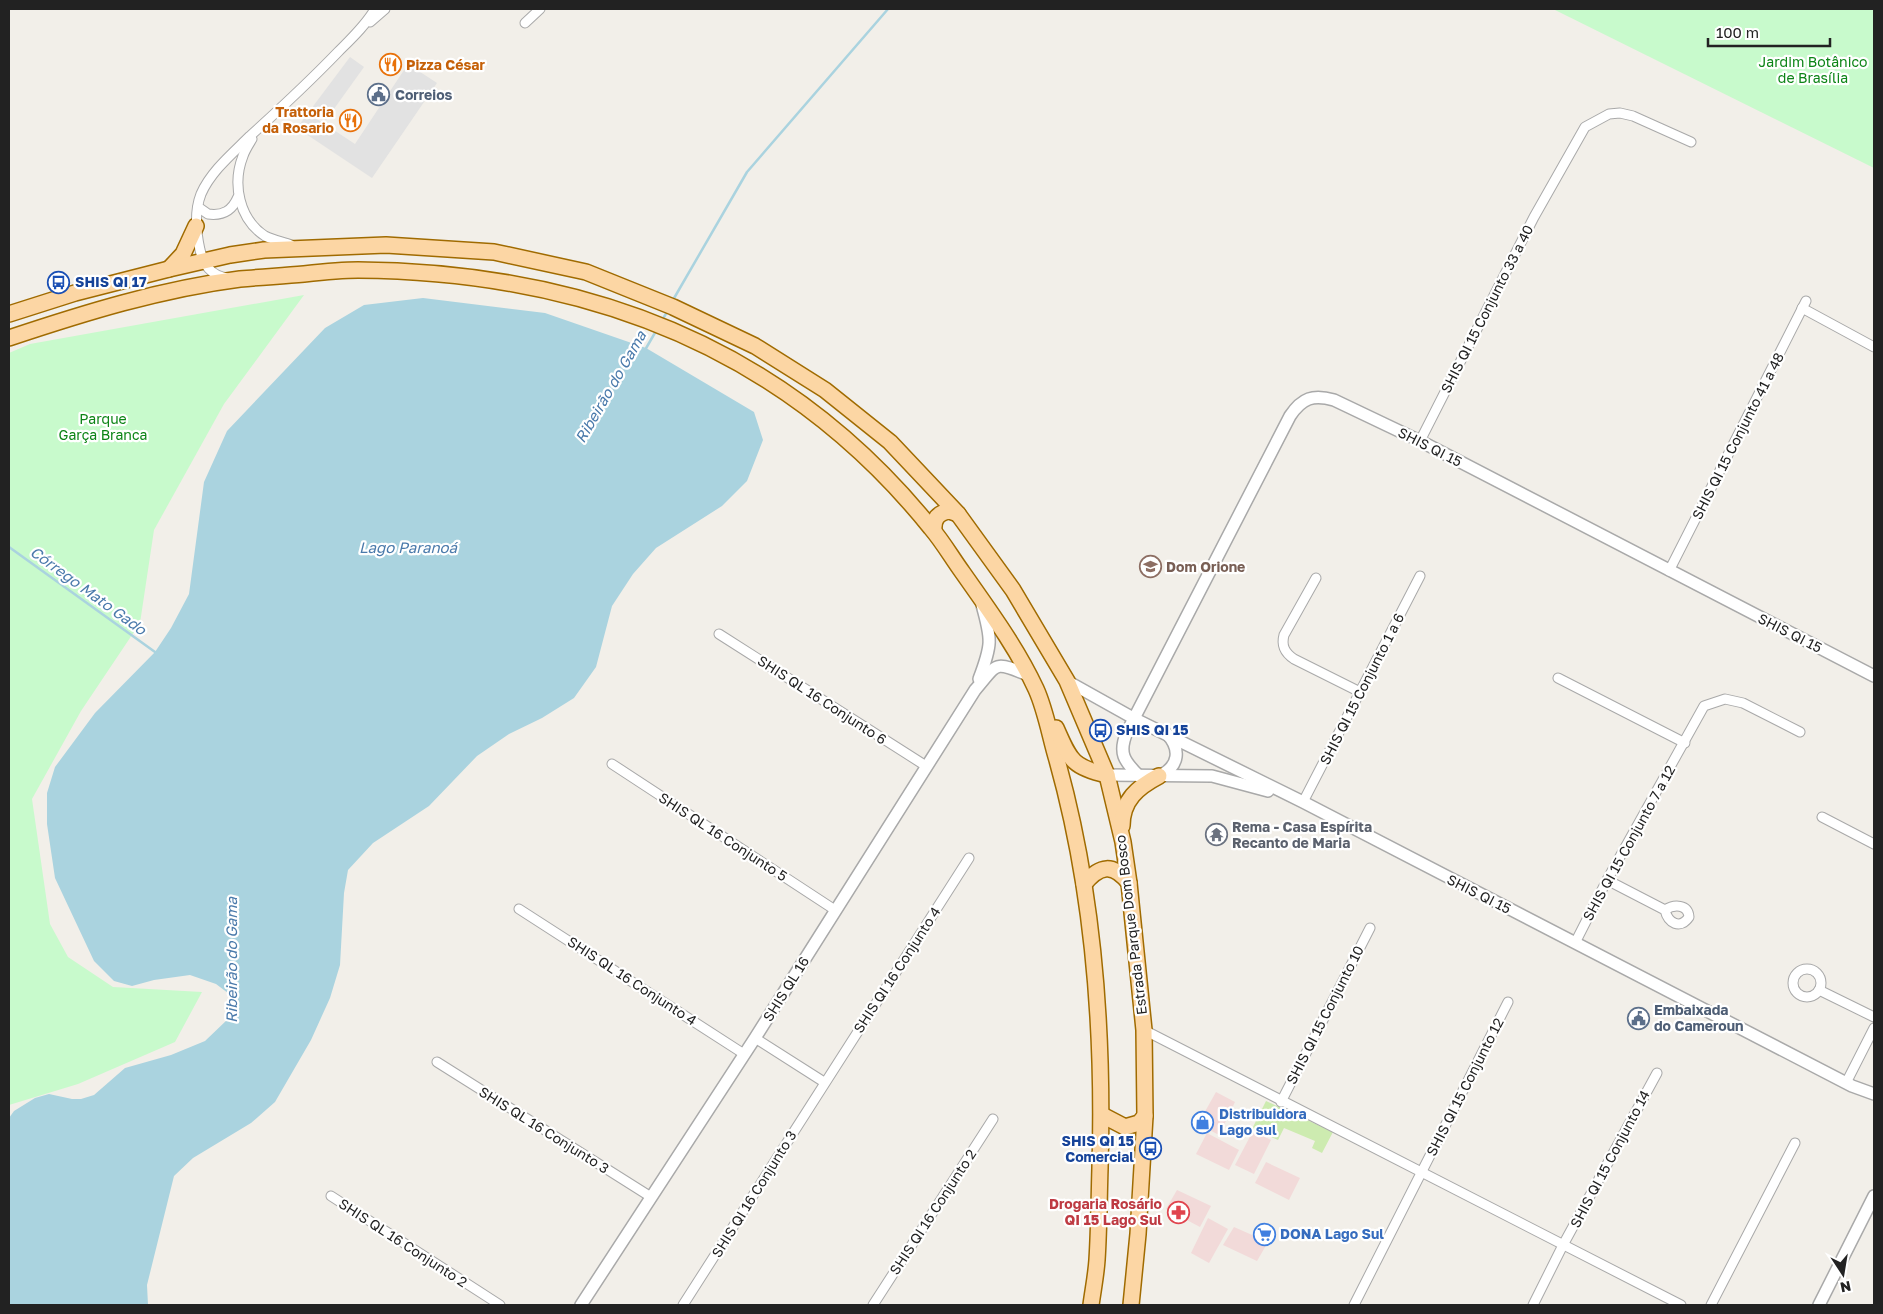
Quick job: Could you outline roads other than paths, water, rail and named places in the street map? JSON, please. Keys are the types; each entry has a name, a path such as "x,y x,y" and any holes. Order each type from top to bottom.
{"main road":[{"path":"169,269 184,254 196,226"},
{"name":"Estrada Parque Dom Bosco","path":"9,314 100,286 202,261 264,250 386,245 494,252 586,272 690,315 755,346 825,390 890,442 958,514 1013,590 1067,681 1107,775 1129,883 1144,1030 1145,1116 1138,1234 1131,1305"},
{"path":"9,338 102,308 191,288 240,279 393,265 399,258 398,253 386,245"},
{"path":"354,270 449,275 530,286 578,297 643,318 695,339 773,383 843,436 895,486 934,531 1012,647 1049,712 1068,756 1080,767 1091,772 1107,775"},
{"path":"100,286 93,296 94,301 102,308"},
{"path":"75,293 87,300 86,310 80,315"},
{"path":"934,531 934,521 937,516 949,511 958,514"},
{"path":"1037,691 1073,820 1084,884 1097,985 1102,1115 1097,1261 1091,1305"},
{"path":"1122,842 1122,819 1129,799 1143,785 1159,776"},
{"path":"1084,884 1094,873 1111,869 1121,873 1129,883"},
{"path":"1102,1115 1125,1127 1139,1123 1145,1116"}],"street":[{"path":"240,279 220,276 210,270 202,261 196,226 201,195 209,181 228,158 307,84 356,33 375,9"},
{"path":"356,33 385,9"},
{"path":"525,23 540,9"},
{"name":"SHIS QI 15 Conjunto 33 a 40","path":"1420,441 1534,218 1585,126 1609,114 1620,113 1633,116 1691,142"},
{"path":"198,207 208,214 230,210 234,206 238,197 239,171 243,155 256,131"},
{"path":"238,197 250,221 258,230 266,236 298,248"},
{"name":"SHIS QI 15 Conjunto 41 a 48","path":"1669,571 1804,304 1874,347"},
{"name":"SHIS QI 15","path":"1135,719 1290,416 1301,403 1315,397 1325,397 1334,400 1420,441 1874,676"},
{"name":"SHIS QI 15 Conjunto 1 a 6","path":"1298,800 1360,692 1420,576"},
{"path":"1316,578 1284,635 1282,641 1284,648 1288,655 1294,659 1360,692"},
{"name":"SHIS QL 16","path":"975,690 990,647 989,630 980,598"},
{"name":"SHIS QL 16 Conjunto 6","path":"719,634 926,766"},
{"name":"SHIS QL 16","path":"582,1305 975,690 988,672 997,666 1006,667 1028,675"},
{"path":"1558,678 1685,743"},
{"name":"SHIS QI 15","path":"1067,681 1135,719 1298,800 1849,1084 1874,1094"},
{"name":"SHIS QI 15 Conjunto 7 a 12","path":"1575,943 1607,880 1704,706 1725,699 1743,703 1800,732"},
{"path":"1135,719 1126,732 1122,751 1128,765 1139,776"},
{"path":"1159,776 1168,772 1174,766 1176,759 1177,751 1167,734"},
{"name":"SHIS QL 16 Conjunto 5","path":"612,764 835,910"},
{"name":"SHIS QI 15","path":"1107,775 1212,776 1298,800"},
{"path":"1822,817 1874,844"},
{"name":"SHIS QI 16 Conjunto 4","path":"824,1082 969,858"},
{"path":"1607,880 1665,910"},
{"name":"SHIS QL 16 Conjunto 4","path":"520,909 744,1054"},
{"name":"SHIS QI 15 Conjunto 10","path":"1280,1102 1370,928"},
{"path":"1819,990 1874,1017"},
{"name":"SHIS QI 15 Conjunto 12","path":"1354,1305 1508,1002"},
{"path":"1849,1084 1874,1028"},
{"path":"1144,1030 1280,1102 1422,1171 1681,1305"},
{"path":"754,1038 824,1082"},
{"path":"1144,1052 1156,1044 1166,1042"},
{"name":"SHIS QL 16 Conjunto 3","path":"437,1062 651,1197"},
{"name":"SHIS QI 15 Conjunto 14","path":"1533,1305 1563,1245 1657,1073"},
{"name":"SHIS QI 16 Conjunto 3","path":"683,1305 824,1082"},
{"name":"SHIS QI 15","path":"1849,1084 1858,1093 1874,1102"},
{"name":"SHIS QI 16 Conjunto 2","path":"873,1305 993,1119"},
{"path":"1711,1305 1796,1142"},
{"name":"SHIS QL 16 Conjunto 2","path":"331,1196 500,1305"},
{"path":"1819,1305 1874,1196"},
{"name":"SHIS QL 16","path":"587,1305 595,1286"}],"water":[{"name":"Lago Paranoá","path":"423,298 545,313 646,348 754,412 763,440 747,481 722,506 656,548 633,574 612,606 596,667 574,698 542,718 509,734 477,756 429,806 373,843 348,870 344,893 340,965 330,998 311,1040 275,1102 251,1123 193,1158 174,1176 147,1285 148,1305 9,1305 9,1118 14,1111 35,1098 49,1094 72,1099 81,1099 94,1095 125,1068 171,1055 205,1041 228,1019 232,1006 228,993 216,984 190,975 154,980 132,986 114,981 94,961 55,878 47,824 47,793 55,767 95,713 155,652 171,628 189,594 204,482 227,431 325,328 364,305"}],"waterway":[{"name":"Ribeirão do Gama","path":"673,300 747,172 888,9"},
{"name":"Ribeirão do Gama","path":"661,322 667,312"},
{"name":"Ribeirão do Gama","path":"645,350 656,331"},
{"name":"Córrego Mato Gado","path":"9,547 155,652"}],"place":[{"name":"Pizza César","path":"390,65"},
{"name":"Correios","path":"379,95"},
{"name":"Trattoria da Rosario","path":"350,120"},
{"name":"SHIS QI 17","path":"59,282"},
{"name":"Dom Orione","path":"1150,567"},
{"name":"SHIS QI 15","path":"1100,730"},
{"name":"Rema - Casa Espírita Recanto de Maria","path":"1216,835"},
{"name":"Embaixada do Cameroun","path":"1638,1018"},
{"name":"Distribuidora Lago sul","path":"1203,1122"},
{"name":"SHIS QI 15 Comercial","path":"1150,1149"},
{"name":"Drogaria Rosário QI 15 Lago Sul","path":"1178,1212"},
{"name":"DONA Lago Sul","path":"1264,1234"}],"park label":[{"name":"Jardim Botânico de Brasília","path":"1813,70"},
{"name":"Parque Garça Branca","path":"103,428"}]}
